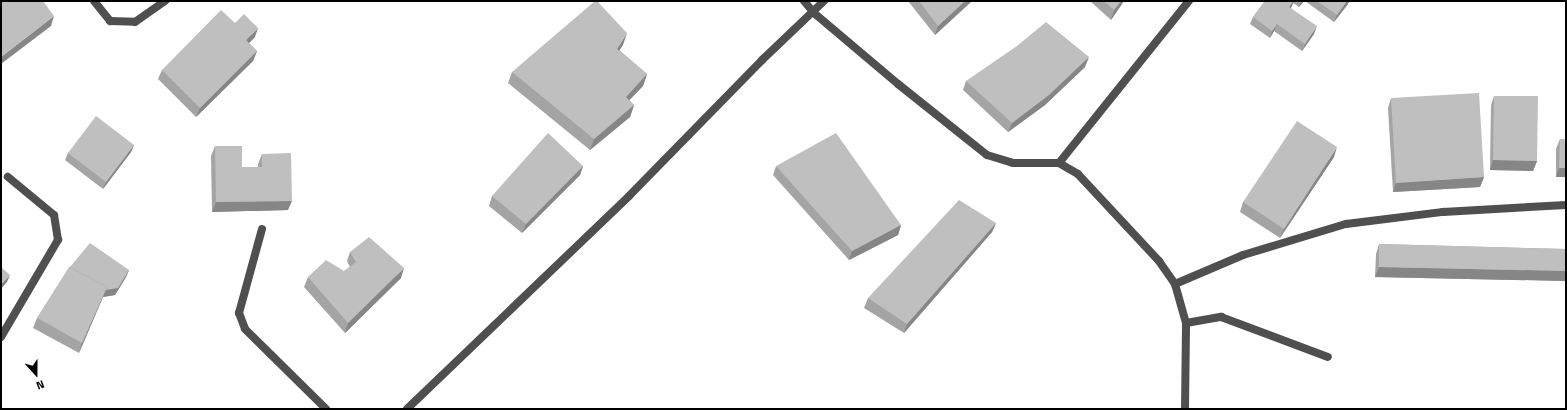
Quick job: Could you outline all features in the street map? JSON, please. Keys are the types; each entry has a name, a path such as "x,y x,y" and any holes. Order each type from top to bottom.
{"street":[{"path":"94,1 110,21 135,22 165,1"},
{"path":"804,1 814,13 987,155 1013,163 1059,163 1078,174 1159,261 1175,284 1186,323 1185,409"},
{"path":"407,409 629,196 762,60 814,13 824,1"},
{"path":"1059,163 1189,1"},
{"path":"1,337 58,240 54,215 8,177"},
{"path":"1175,284 1243,255 1346,224 1443,212 1566,206"},
{"path":"262,229 239,314 245,329 326,409"},
{"path":"1186,323 1221,317 1328,357"}],"building":[{"path":"1,1 43,1 54,16 1,57"},
{"path":"595,1 597,1 627,33 617,49 647,74 626,97 634,105 594,139 512,72"},
{"path":"919,1 965,1 938,26"},
{"path":"1104,1 1121,1 1114,10"},
{"path":"1265,1 1293,1 1289,7 1317,26 1305,44 1277,24 1272,31 1253,17"},
{"path":"1317,1 1347,1 1337,15"},
{"path":"221,10 235,23 244,14 258,28 246,40 257,51 200,108 162,70"},
{"path":"1046,22 1089,57 1049,95 1012,123 966,81 1017,46"},
{"path":"1479,93 1484,177 1396,183 1391,98"},
{"path":"1494,96 1538,96 1537,161 1493,160"},
{"path":"96,116 134,145 106,182 68,153"},
{"path":"1297,121 1337,147 1284,229 1243,202"},
{"path":"548,133 583,166 526,224 492,196"},
{"path":"836,133 901,225 852,251 776,166"},
{"path":"1560,139 1566,139 1566,168 1559,168"},
{"path":"215,146 242,146 242,167 262,167 262,154 291,153 292,201 216,202"},
{"path":"959,200 996,223 907,324 868,298"},
{"path":"369,237 404,268 348,323 308,277 326,260 344,271 356,262 350,252"},
{"path":"90,243 129,270 118,288 106,290 107,287 70,267"},
{"path":"1379,244 1566,249 1566,271 1379,267"},
{"path":"1,267 10,275 1,284"},
{"path":"69,267 107,287 82,343 37,318"}]}
